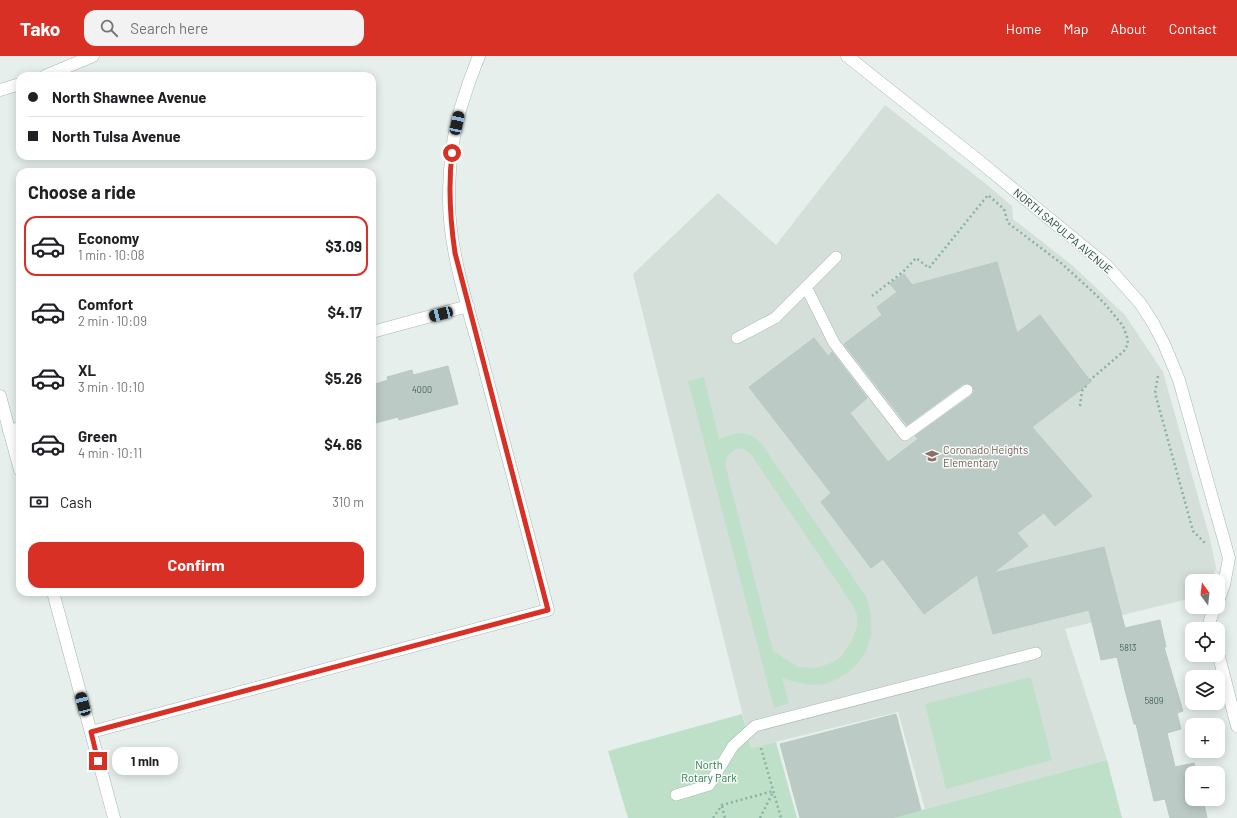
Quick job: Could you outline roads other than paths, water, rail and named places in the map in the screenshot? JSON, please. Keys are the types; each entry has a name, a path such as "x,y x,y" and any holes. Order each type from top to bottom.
{"street":[{"path":"55,72 93,56"},
{"path":"91,732 548,610 468,306 455,253 451,228 449,201 450,168 454,138 460,108 479,56"},
{"name":"NORTH SAPULPA AVENUE","path":"847,56 979,160 1107,266 1140,303 1164,344 1179,380 1229,558 1225,580"},
{"path":"0,90 16,85"},
{"path":"376,331 468,306"},
{"path":"0,396 15,430"},
{"path":"1225,585 1237,582"},
{"path":"54,596 114,818"},
{"path":"1220,662 1237,726"}],"lane":[{"path":"737,338 775,318 836,257"},
{"path":"806,287 834,342 905,435 967,390"},
{"path":"676,795 709,785 733,746 755,726 1036,653"}],"place":[{"name":"Coronado Heights Elementary","path":"932,456"}],"park label":[{"name":"North Rotary Park","path":"709,771"}]}
